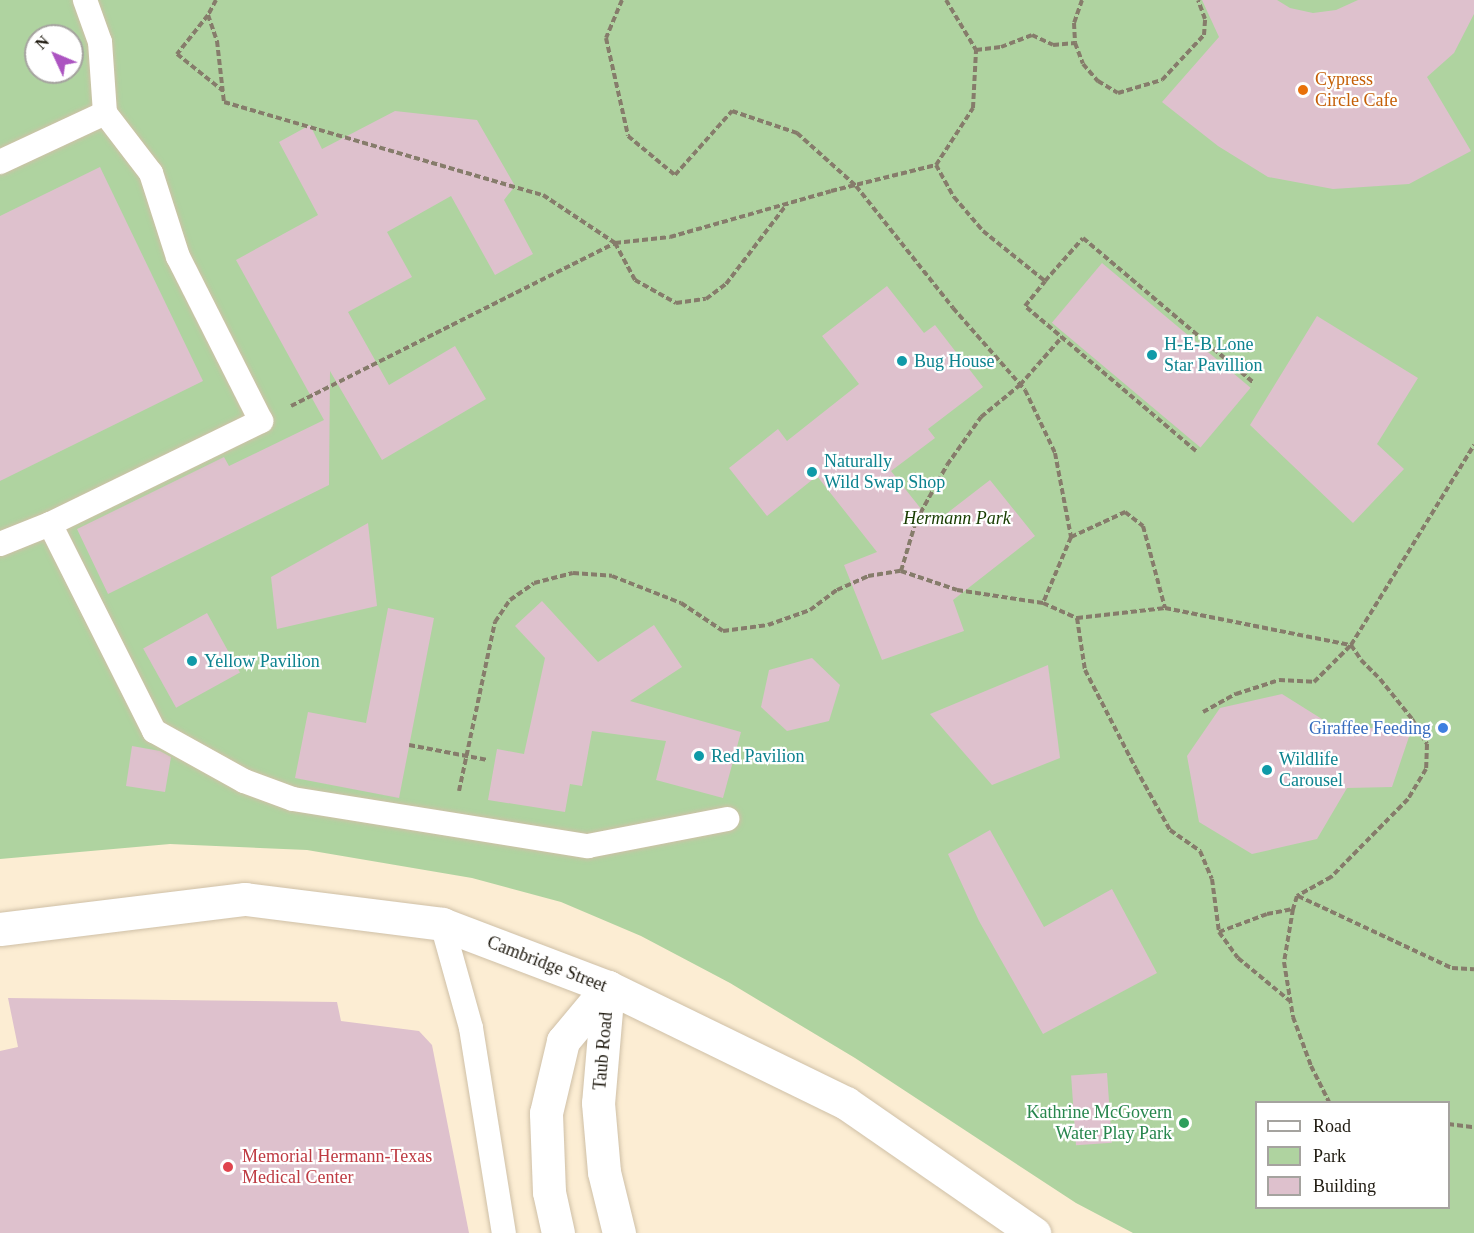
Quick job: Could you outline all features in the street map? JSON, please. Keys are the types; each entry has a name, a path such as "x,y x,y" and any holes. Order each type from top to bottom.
{"street":[{"name":"Cambridge Street","path":"0,929 245,900 442,924 608,987 846,1103 1034,1233"},
{"name":"Taub Road","path":"558,1233 549,1192 546,1113 563,1041 608,987"},
{"name":"Taub Road","path":"608,987 598,1103 604,1172 619,1233"}],"lane":[{"path":"0,544 50,524 261,421 178,257 151,173 105,113 100,42 85,0"},
{"path":"0,162 105,113"},
{"path":"50,524 154,731 244,781 293,799 588,846 726,819"},
{"path":"442,924 471,1028 504,1233"}],"path":[{"path":"216,0 208,15 177,54 223,90"},
{"path":"622,0 606,38 628,136 675,175 732,111 797,133 856,186 953,308 1025,390 1055,453 1071,537 1043,603"},
{"path":"261,421 615,243 670,237 788,203 936,165 973,108 976,50 946,0"},
{"path":"1082,0 1074,23 1076,43 1083,64 1098,81 1118,93 1162,80 1204,35 1205,19 1198,0"},
{"path":"208,15 217,41 224,102 543,195 615,243 635,280 676,303 706,299 726,284 788,203"},
{"path":"976,50 1001,47 1032,35 1053,45 1076,43"},
{"path":"936,165 954,197 983,231 1046,281"},
{"path":"1196,451 1025,306 1046,281 1083,238 1254,383"},
{"path":"901,571 916,521 946,465 981,417 1020,385 1062,337"},
{"path":"1203,712 1236,694 1279,680 1314,682 1352,645 1474,445"},
{"path":"1071,537 1125,512 1143,526 1165,608"},
{"path":"459,791 495,621 510,600 534,583 573,573 612,576 681,603 723,631 768,625 810,610 837,590 868,576 901,571 957,590 1043,603 1077,618 1165,608 1352,645 1361,660 1380,679 1412,719 1427,744 1426,769 1408,800 1331,877 1297,896 1293,909 1284,962 1293,1017 1311,1066 1328,1101"},
{"path":"1077,618 1085,670 1126,749 1170,830 1200,851 1212,879 1219,932 1238,958 1291,1002"},
{"path":"409,745 488,760"},
{"path":"1297,896 1452,968 1474,969"},
{"path":"1219,932 1267,914 1293,909"},
{"path":"1450,1124 1474,1127"}],"green space":[{"name":"Hermann Park","path":"0,0 1474,0 1474,1233 1133,1233 1076,1203 855,1058 730,983 641,936 561,902 472,878 307,850 170,844 0,859"}],"building":[{"name":"Cypress Circle Cafe","path":"1202,0 1277,0 1290,8 1313,13 1336,10 1358,0 1474,0 1474,14 1454,53 1427,77 1471,151 1409,184 1333,189 1268,177 1218,146 1162,102 1219,37"},
{"path":"395,111 477,120 515,186 504,200 533,254 495,275 451,196 387,232 412,277 348,312 389,385 455,346 486,399 382,460 330,371 329,485 108,594 77,529 224,457 229,466 324,420 236,260 318,215 279,142 310,125 322,149"},
{"path":"100,167 203,381 0,481 0,216"},
{"name":"H-E-B Lone Star Pavillion","path":"1102,263 1251,388 1200,447 1052,323"},
{"path":"887,286 924,333 935,325 983,387 928,429 935,438 891,471 933,524 990,480 1035,536 953,600 964,631 882,660 844,565 877,552 817,476 767,516 729,468 778,429 787,441 859,384 822,336"},
{"path":"1317,316 1418,378 1377,444 1404,469 1353,523 1250,425"},
{"path":"368,523 377,606 277,629 271,577"},
{"path":"542,601 598,662 654,625 682,667 630,701 741,732 723,798 656,780 666,741 592,731 582,786 570,784 565,812 488,800 497,749 524,754 545,658 515,626"},
{"path":"388,608 434,618 399,798 295,778 308,712 366,723"},
{"name":"Yellow Pavilion","path":"207,613 240,672 176,708 143,648"},
{"path":"812,658 840,685 829,721 787,731 761,707 769,670"},
{"path":"1048,665 1060,758 992,785 930,714"},
{"name":"Wildlife Carousel","path":"1282,694 1349,736 1351,728 1412,728 1392,787 1347,788 1317,839 1252,854 1199,822 1187,756 1220,708"},
{"path":"132,746 160,751 171,757 165,792 126,786"},
{"path":"990,830 1044,927 1112,889 1157,973 1043,1034 979,921 948,854"},
{"name":"Memorial Hermann-Texas Medical Center","path":"8,998 337,1002 341,1021 419,1031 432,1045 469,1233 0,1233 0,1051 18,1047"},
{"path":"1107,1073 1112,1143 1076,1145 1071,1076"}],"place":[{"name":"Cypress Circle Cafe","path":"1303,90"},
{"name":"H-E-B Lone Star Pavillion","path":"1152,355"},
{"name":"Bug House","path":"902,361"},
{"name":"Naturally Wild Swap Shop","path":"812,472"},
{"name":"Yellow Pavilion","path":"192,661"},
{"name":"Giraffee Feeding","path":"1443,728"},
{"name":"Red Pavilion","path":"699,756"},
{"name":"Wildlife Carousel","path":"1267,770"},
{"name":"Kathrine McGovern Water Play Park","path":"1184,1123"},
{"name":"Memorial Hermann-Texas Medical Center","path":"228,1167"}]}
